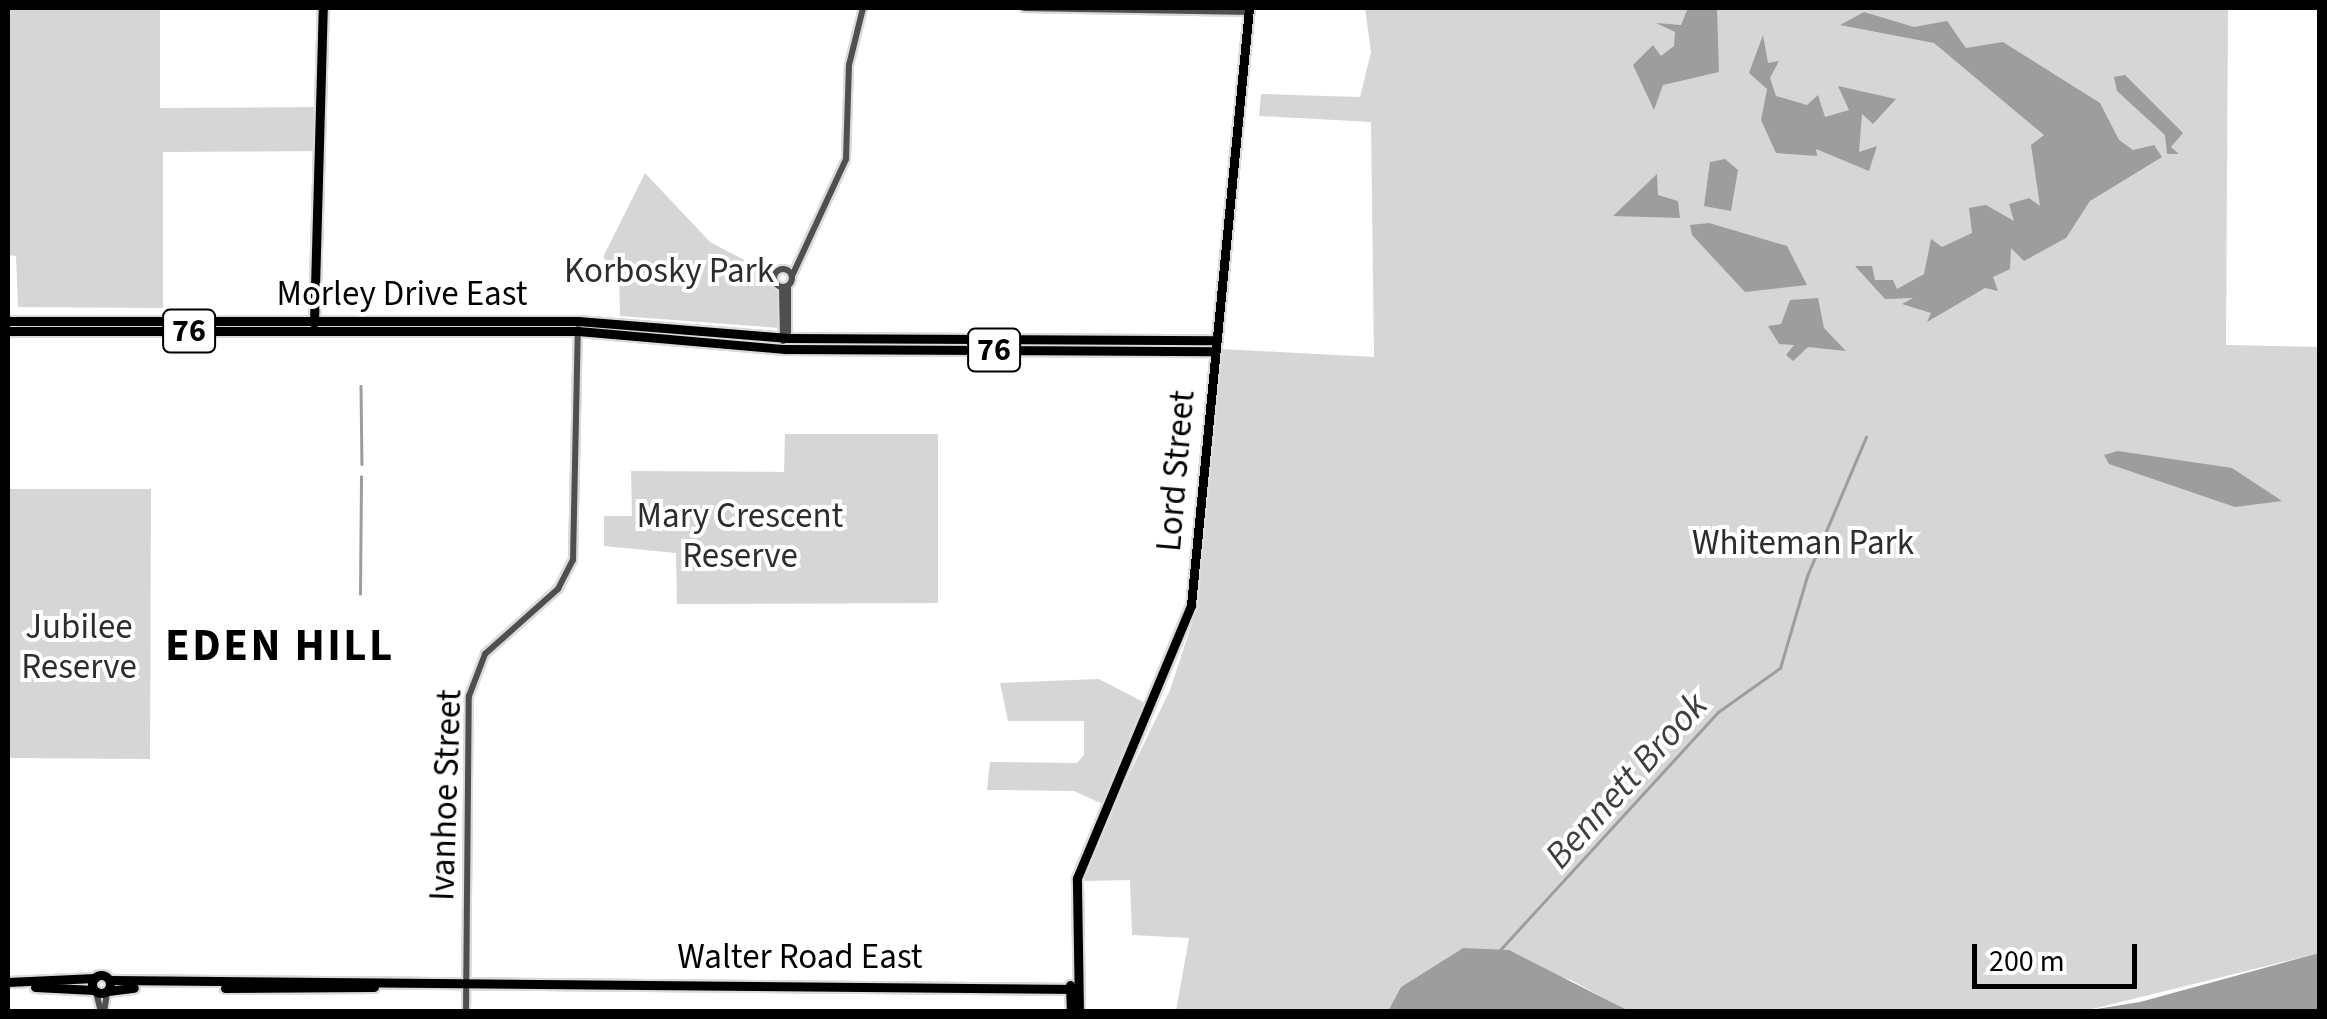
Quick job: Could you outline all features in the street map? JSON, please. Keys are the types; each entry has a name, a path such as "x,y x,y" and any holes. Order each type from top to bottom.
{"main road":[{"path":"316,321 320,8"},
{"name":"Lord Street","path":"1070,1012 1075,918 1084,856 1188,620 1249,10"},
{"path":"10,321 24,332"},
{"name":"Morley Drive East","path":"10,321 578,326 785,342 1215,345"},
{"path":"299,331 316,321"},
{"path":"316,321 338,331"},
{"name":"Morley Drive East","path":"8,331 578,326"},
{"path":"8,985 94,978 108,988"},
{"path":"94,978 95,991"},
{"name":"Walter Road East","path":"108,988 522,984 1074,989"},
{"path":"8,985 95,991 108,988"},
{"name":"Lord Street","path":"1074,989 1079,1012"}],"street":[{"path":"785,342 785,287 846,159 849,65 864,8"},
{"path":"1024,8 1249,10"},
{"path":"785,287 774,277 798,262"},
{"path":"784,269 792,276"},
{"name":"Ivanhoe Street","path":"466,1012 468,696 485,654 558,589 573,560 578,326"},
{"path":"102,1012 108,988"},
{"path":"95,991 102,1012"}],"green space":[{"path":"8,8 160,8 160,108 319,107 319,151 163,152 163,308 18,307 16,256 8,255"},
{"name":"Whiteman Park","path":"1365,8 2228,8 2226,345 2319,347 2319,953 2084,1011 1629,1012 1571,980 1463,948 1401,987 1388,1011 1176,1011 1189,938 1132,935 1130,880 1085,881 1085,865 1170,690 1195,614 1221,349 1374,357 1371,122 1259,116 1261,94 1360,97 1371,52"},
{"name":"Korbosky Park","path":"645,173 710,242 769,273 782,290 780,328 620,316 619,273 603,257"},
{"name":"Mary Crescent Reserve","path":"785,434 938,434 938,603 677,604 676,553 604,546 604,516 632,516 631,471 784,472"},
{"name":"Jubilee Reserve","path":"8,489 151,489 150,759 8,758"},
{"path":"1099,679 1151,706 1107,806 1074,791 987,790 990,762 1077,763 1084,755 1084,721 1008,721 1000,683"}],"shaded area":[{"path":"1688,8 1717,8 1719,72 1663,85 1654,110 1633,65 1653,45 1661,56 1674,46 1675,32 1656,23 1681,25"},
{"path":"1864,12 1914,27 1947,21 1966,48 2003,42 2100,103 2119,140 2133,150 2154,145 2162,157 2090,201 2066,238 2024,261 2011,248 2010,269 1993,277 1998,291 1985,288 1927,322 1931,313 1902,304 1913,298 1885,299 1855,266 1872,266 1875,280 1893,280 1897,289 1924,274 1931,239 1942,247 1972,233 1969,208 1986,205 2014,221 2009,204 2029,198 2040,206 2031,145 2044,135 1934,43 1840,25"},
{"path":"1763,35 1768,63 1779,61 1770,78 1776,96 1807,105 1818,95 1825,117 1849,110 1838,86 1896,99 1873,124 1862,114 1859,152 1877,146 1869,171 1816,149 1817,156 1776,153 1761,120 1767,89 1749,73"},
{"path":"2125,75 2183,133 2171,147 2179,154 2167,154 2165,135 2117,91 2114,77"},
{"path":"1725,159 1738,170 1731,211 1704,206 1710,162"},
{"path":"1657,174 1658,195 1678,201 1680,218 1613,216"},
{"path":"1709,223 1787,246 1807,285 1745,292 1692,235 1690,225"},
{"path":"1818,298 1824,328 1846,351 1808,347 1793,361 1786,355 1794,345 1779,344 1768,326 1781,324 1790,300"},
{"path":"2118,451 2232,468 2282,501 2235,507 2109,464 2104,455"},
{"path":"1463,948 1509,950 1629,1011 1388,1011 1401,987"},
{"path":"2319,953 2318,1011 2084,1011 2140,1002"}],"waterway":[{"path":"361,386 362,464"},
{"name":"Bennett Brook","path":"1499,951 1718,712 1780,668 1807,576 1866,437"},
{"path":"360,594 361,477"}],"district":[{"name":"EDEN HILL","path":"280,647"}]}
